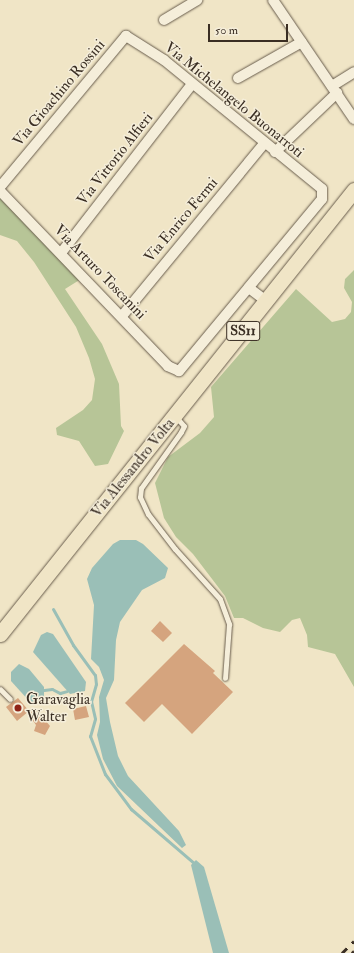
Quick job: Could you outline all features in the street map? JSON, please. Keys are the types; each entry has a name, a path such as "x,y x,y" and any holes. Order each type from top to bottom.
{"main road":[{"name":"Via Alessandro Volta","path":"0,634 354,190"}],"street":[{"path":"164,20 197,0"},
{"path":"273,0 354,119"},
{"name":"Via Michelangelo Buonarroti","path":"126,36 164,60 264,144 322,189 322,199 249,288"},
{"name":"Via Gioachino Rossini","path":"0,187 126,36"},
{"path":"238,78 302,42"},
{"path":"275,152 335,89 354,72"},
{"name":"Via Vittorio Alfieri","path":"61,253 192,84"},
{"name":"Via Enrico Fermi","path":"122,316 264,144"},
{"name":"Via Arturo Toscanini","path":"0,191 122,316 168,366 179,371 249,288"},
{"path":"331,219 354,200"},
{"path":"249,288 266,301"}],"lane":[{"path":"175,416 184,426 141,488 140,497 148,514 175,549 220,599 226,610 228,624 225,678"},
{"path":"0,689 10,699"}],"green space":[{"path":"0,195 81,279 65,289 102,344 119,384 121,426 124,431 108,464 95,466 79,441 57,435 56,428 83,410 92,400 95,379 89,358 76,327 34,262 17,241 0,235"},
{"path":"354,270 354,687 335,654 308,647 307,635 300,618 292,620 280,632 263,628 243,618 234,618 225,596 193,554 176,537 164,518 155,483 168,457 200,433 214,417 211,387 296,289 332,322 345,319 351,312 352,302 344,288 345,279"}],"water":[{"path":"120,540 136,540 143,544 168,568 165,578 142,590 120,622 116,640 114,680 106,698 110,722 118,756 128,776 179,831 186,845 182,848 117,786 103,759 97,735 100,722 99,697 104,680 99,667 91,659 94,605 87,579 92,568 113,544"},
{"path":"47,632 53,634 86,682 85,691 70,694 33,652 41,635"},
{"path":"19,664 29,669 44,687 44,696 40,701 30,702 11,681 11,672"},
{"path":"196,860 204,867 229,953 213,953 191,865"}],"building":[{"path":"160,621 172,633 163,642 151,631"},
{"path":"184,644 215,671 213,673 233,692 192,734 162,704 144,722 125,703"},
{"path":"18,698 29,711 17,721 6,707"},
{"path":"86,706 89,717 75,720 73,709"},
{"path":"35,708 50,726 45,735 34,731 36,725 28,714"}],"waterway":[{"path":"53,609 73,645 95,675 96,684 91,701 95,719 90,736 105,774 131,809 194,863"},
{"path":"44,690 52,689 60,693 67,691"}],"railway":[{"path":"342,953 354,941"}],"place":[{"name":"Garavaglia Walter","path":"18,708"}]}
